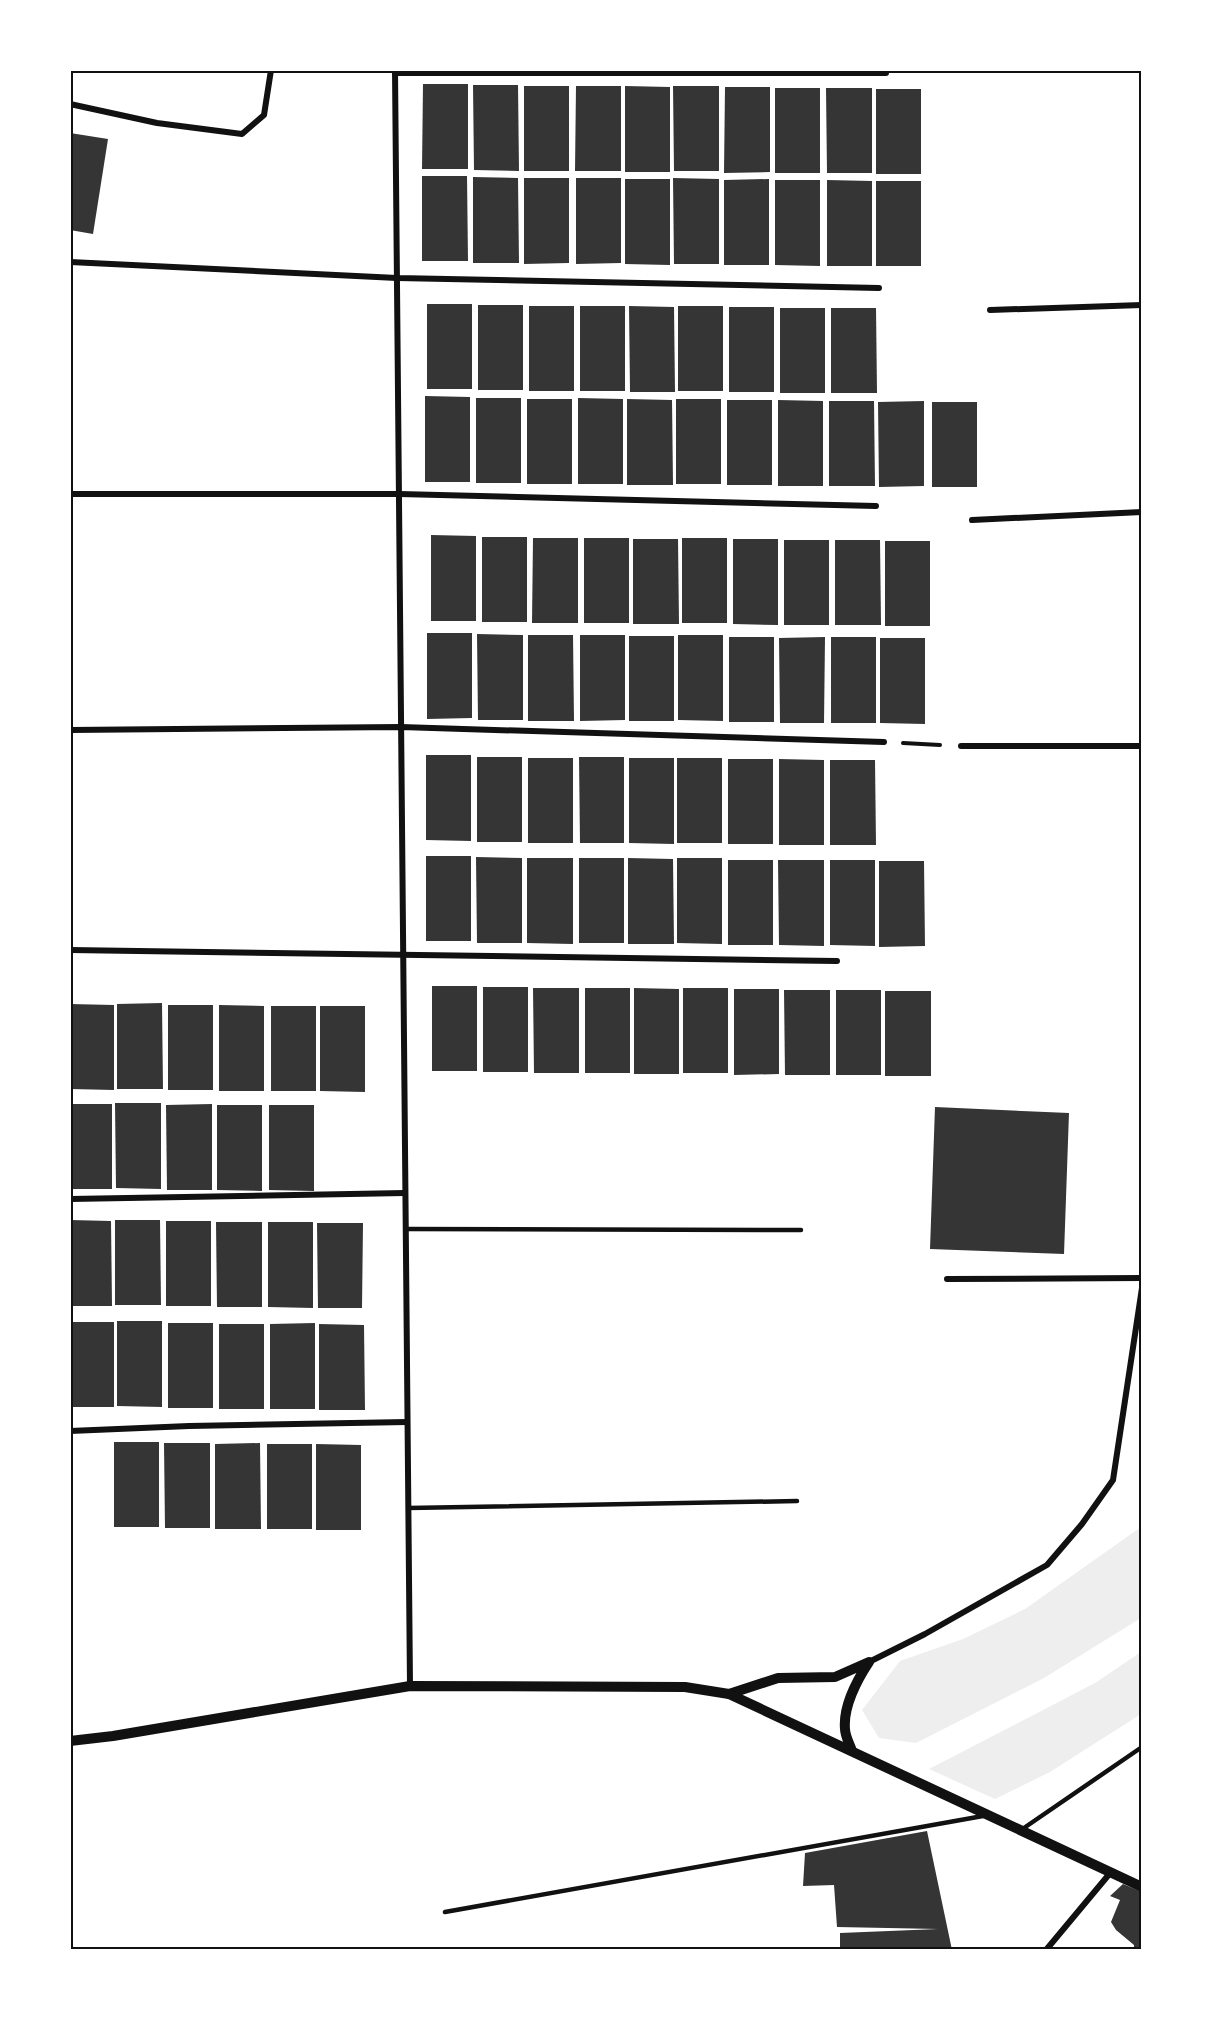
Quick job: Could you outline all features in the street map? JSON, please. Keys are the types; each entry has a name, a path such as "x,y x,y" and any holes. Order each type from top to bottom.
{"street":[{"path":"70,104 157,123 242,134 264,116 271,70"},
{"path":"410,1686 395,72 886,73"},
{"path":"70,262 397,278 879,288"},
{"path":"990,310 1142,305"},
{"path":"70,494 399,494 876,506"},
{"path":"972,520 1142,512"},
{"path":"70,730 401,727 884,742"},
{"path":"961,746 1142,746"},
{"path":"70,950 837,961"},
{"path":"70,1199 405,1193"},
{"path":"947,1279 1142,1278"},
{"path":"729,1694 778,1678 835,1677 925,1634 1047,1565 1082,1524 1113,1480 1142,1288"},
{"path":"70,1431 189,1426 407,1422"},
{"path":"852,1751 844,1730 848,1709 856,1681 869,1662"},
{"path":"70,1741 113,1736 410,1686 684,1687 729,1694 1142,1887"},
{"path":"1046,1950 1111,1872"}],"lane":[{"path":"406,1228 801,1230"},
{"path":"408,1508 797,1501"},
{"path":"1021,1830 1142,1747"},
{"path":"445,1912 988,1815"}],"path":[{"path":"884,742 961,746"}],"shaded area":[{"path":"1141,1527 1141,1618 1044,1678 916,1743 879,1738 862,1710 900,1661 963,1639 1025,1609"},
{"path":"1141,1652 1141,1714 1050,1772 995,1799 929,1769 1095,1683"}],"building":[{"path":"423,84 468,84 468,169 422,169"},
{"path":"473,85 518,85 519,171 474,170"},
{"path":"524,86 569,86 569,171 524,171"},
{"path":"576,86 621,86 621,171 575,171"},
{"path":"625,86 670,87 670,172 625,172"},
{"path":"673,86 719,86 719,171 674,171"},
{"path":"725,87 770,87 770,172 724,173"},
{"path":"775,88 820,88 820,173 775,173"},
{"path":"826,88 872,88 872,173 827,173"},
{"path":"876,89 921,89 921,174 876,174"},
{"path":"70,133 108,139 93,234 70,230"},
{"path":"422,176 467,176 468,261 422,261"},
{"path":"473,177 518,178 519,263 473,263"},
{"path":"524,178 569,178 569,263 524,264"},
{"path":"576,178 621,178 621,263 576,264"},
{"path":"673,178 719,179 719,264 674,264"},
{"path":"625,179 670,179 670,265 625,264"},
{"path":"769,179 769,265 724,265 724,180"},
{"path":"775,180 820,180 820,266 775,265"},
{"path":"827,180 872,181 872,266 827,266"},
{"path":"876,181 921,181 921,266 876,266"},
{"path":"427,304 472,304 472,389 427,389"},
{"path":"478,305 523,305 523,390 478,390"},
{"path":"529,306 574,306 574,391 529,391"},
{"path":"580,306 625,306 625,391 580,391"},
{"path":"629,306 674,307 675,392 630,392"},
{"path":"678,306 723,306 723,391 678,391"},
{"path":"729,307 774,307 774,392 729,392"},
{"path":"780,308 825,308 825,393 780,393"},
{"path":"831,308 876,308 877,393 831,393"},
{"path":"425,396 470,397 470,482 425,482"},
{"path":"476,398 521,398 521,483 476,483"},
{"path":"578,398 623,399 623,484 578,484"},
{"path":"527,399 572,399 572,484 527,484"},
{"path":"627,399 672,400 673,485 627,485"},
{"path":"676,399 721,399 721,484 676,484"},
{"path":"727,400 772,400 772,485 727,485"},
{"path":"778,400 823,401 823,486 778,486"},
{"path":"829,401 874,401 875,486 829,486"},
{"path":"924,401 924,486 879,487 878,402"},
{"path":"932,402 977,402 977,487 932,487"},
{"path":"431,535 476,536 476,621 431,621"},
{"path":"482,537 527,537 527,622 482,622"},
{"path":"533,538 578,538 578,623 532,623"},
{"path":"584,538 629,538 629,623 584,623"},
{"path":"682,538 727,538 727,623 682,623"},
{"path":"633,539 678,539 679,624 633,624"},
{"path":"733,539 778,539 778,625 733,624"},
{"path":"784,540 829,540 829,625 784,625"},
{"path":"835,540 880,540 881,625 835,625"},
{"path":"885,541 930,541 930,626 885,626"},
{"path":"427,633 472,633 472,718 427,719"},
{"path":"477,634 523,635 523,720 478,720"},
{"path":"528,635 573,635 574,721 528,721"},
{"path":"580,635 625,635 625,720 580,721"},
{"path":"678,635 723,635 723,721 678,720"},
{"path":"629,636 674,636 674,721 629,721"},
{"path":"729,637 774,637 774,722 729,722"},
{"path":"825,637 824,723 780,723 779,638"},
{"path":"831,637 876,637 876,723 831,723"},
{"path":"880,638 925,638 925,724 880,723"},
{"path":"426,755 471,755 471,841 426,840"},
{"path":"477,757 522,757 522,842 477,842"},
{"path":"579,757 624,757 624,843 580,843"},
{"path":"528,758 573,758 573,843 528,843"},
{"path":"629,758 674,758 674,844 629,843"},
{"path":"677,758 722,758 722,843 677,843"},
{"path":"728,759 773,759 773,844 728,844"},
{"path":"779,759 824,760 824,845 779,845"},
{"path":"830,760 875,760 876,845 830,845"},
{"path":"426,856 471,856 471,941 426,941"},
{"path":"476,857 522,858 522,943 477,943"},
{"path":"527,858 573,858 573,944 527,943"},
{"path":"579,858 624,858 624,943 579,943"},
{"path":"628,858 673,859 674,944 628,944"},
{"path":"677,858 722,858 722,944 677,943"},
{"path":"728,860 773,860 773,945 728,945"},
{"path":"778,860 824,860 824,946 779,945"},
{"path":"830,860 875,860 875,946 830,945"},
{"path":"879,861 924,861 925,946 879,947"},
{"path":"432,986 477,986 477,1071 432,1071"},
{"path":"483,987 528,987 528,1072 483,1072"},
{"path":"533,988 579,988 579,1073 534,1073"},
{"path":"585,988 630,988 630,1073 585,1073"},
{"path":"634,988 679,989 679,1074 634,1074"},
{"path":"683,988 728,988 728,1073 683,1073"},
{"path":"734,989 779,989 779,1074 734,1075"},
{"path":"784,990 830,990 830,1075 785,1075"},
{"path":"836,990 881,990 881,1075 836,1075"},
{"path":"885,991 931,991 931,1076 885,1076"},
{"path":"162,1003 163,1089 117,1089 117,1004"},
{"path":"70,1004 114,1005 114,1090 70,1089"},
{"path":"168,1005 213,1005 213,1090 168,1090"},
{"path":"219,1005 264,1006 264,1091 219,1091"},
{"path":"271,1006 316,1006 316,1091 271,1091"},
{"path":"320,1006 365,1006 365,1092 320,1091"},
{"path":"115,1103 161,1103 161,1189 116,1188"},
{"path":"70,1104 112,1104 112,1189 70,1189"},
{"path":"212,1104 212,1190 167,1190 166,1105"},
{"path":"217,1105 262,1105 262,1191 217,1190"},
{"path":"269,1105 314,1105 314,1191 269,1190"},
{"path":"935,1107 1069,1113 1064,1254 930,1249"},
{"path":"70,1220 111,1221 112,1306 70,1306"},
{"path":"115,1220 160,1220 161,1305 115,1305"},
{"path":"166,1221 211,1221 211,1306 166,1306"},
{"path":"216,1222 262,1222 262,1307 217,1307"},
{"path":"268,1222 313,1222 313,1308 268,1307"},
{"path":"317,1223 363,1223 362,1308 318,1308"},
{"path":"117,1321 162,1321 162,1407 117,1406"},
{"path":"70,1322 114,1322 114,1407 70,1407"},
{"path":"168,1323 213,1323 213,1408 168,1408"},
{"path":"315,1323 315,1409 270,1409 270,1324"},
{"path":"219,1324 264,1324 264,1409 219,1409"},
{"path":"319,1324 364,1325 365,1410 319,1410"},
{"path":"114,1442 159,1442 159,1527 114,1527"},
{"path":"164,1443 210,1443 210,1528 165,1528"},
{"path":"260,1443 261,1529 215,1529 215,1444"},
{"path":"267,1444 312,1444 312,1529 267,1529"},
{"path":"316,1444 361,1445 361,1530 316,1530"},
{"path":"927,1831 952,1950 840,1950 840,1933 938,1929 837,1927 834,1885 803,1886 805,1853"},
{"path":"1123,1884 1142,1892 1142,1950 1134,1950 1134,1945 1116,1930 1111,1922 1120,1900 1110,1896"}]}
